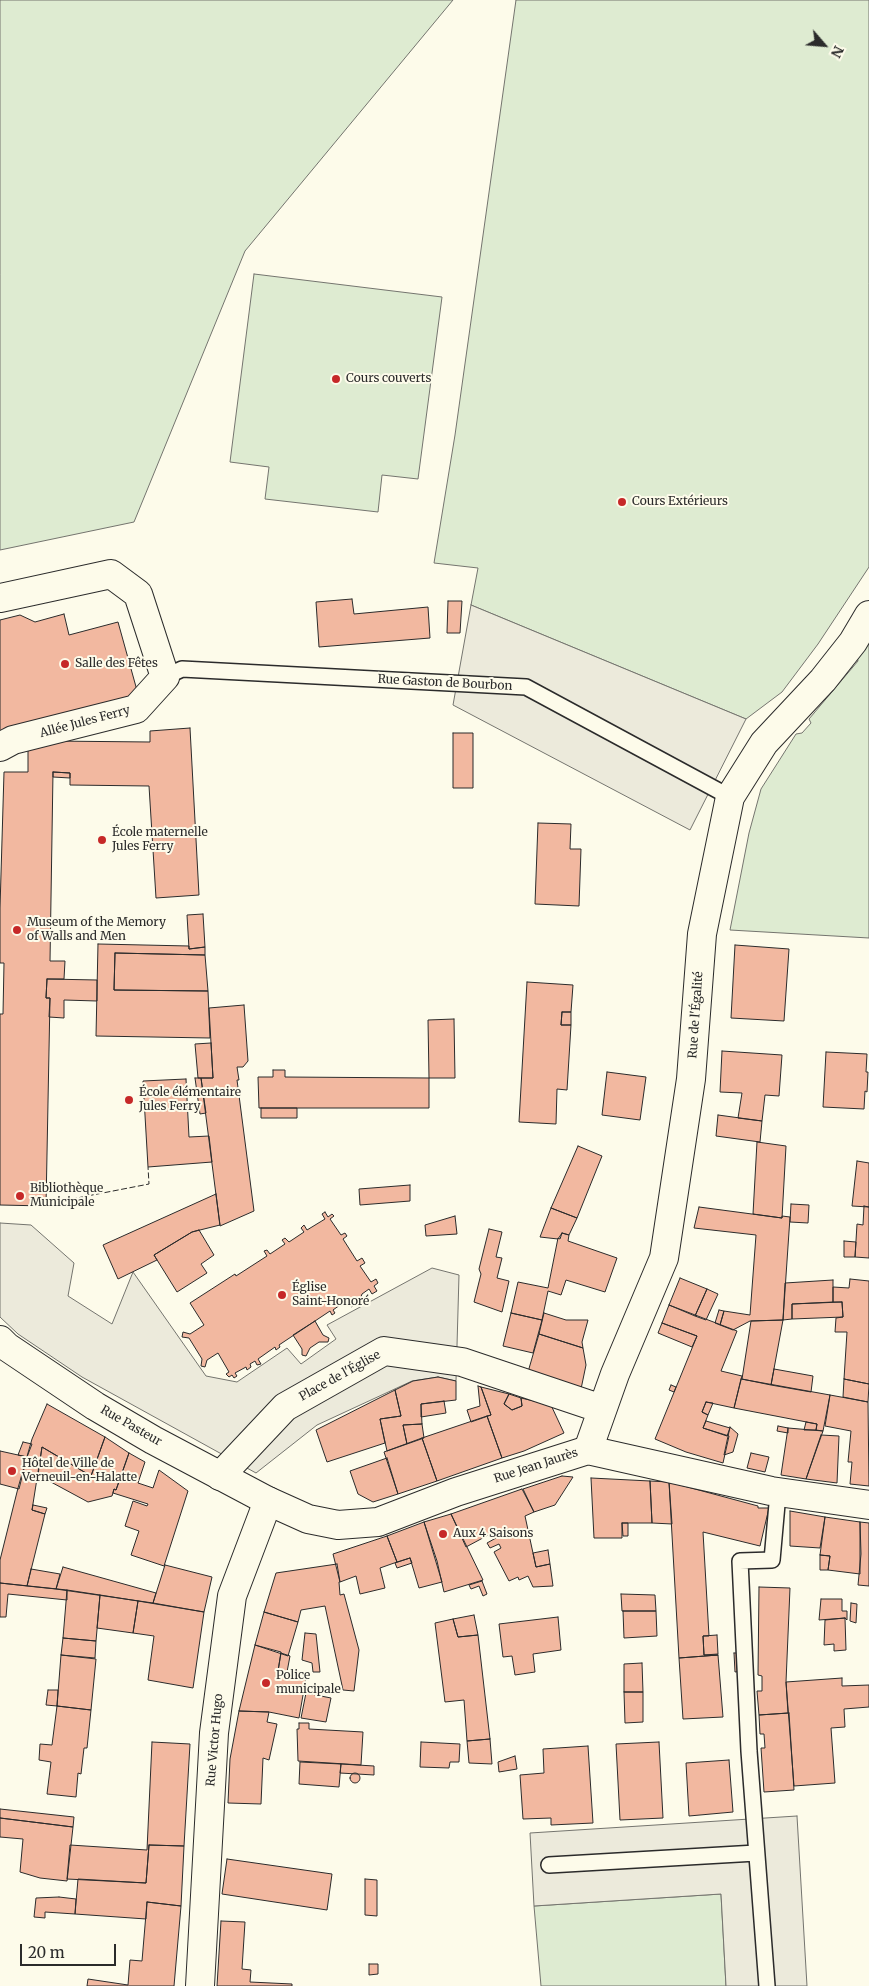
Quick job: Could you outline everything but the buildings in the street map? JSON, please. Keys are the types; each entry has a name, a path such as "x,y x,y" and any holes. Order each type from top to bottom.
{"street":[{"path":"0,598 111,574 138,594 165,677"},
{"name":"Rue de l'Égalité","path":"588,1450 602,1409 664,1258 691,1079 702,934 730,797 764,743 823,680 853,642 869,615"},
{"name":"Allée Jules Ferry","path":"0,747 14,740 136,709 165,677"},
{"name":"Rue Pasteur","path":"0,1340 7,1347 95,1406 153,1440 268,1501"},
{"name":"Place de l'Église","path":"220,1476 285,1407 384,1351 462,1362 602,1409"},
{"name":"Rue Jean Jaurès","path":"268,1501 308,1519 338,1525 378,1522 456,1492 588,1450 778,1493 869,1505"},
{"name":"Rue Victor Hugo","path":"200,1986 214,1733 232,1596 268,1501"}],"lane":[{"name":"Rue Gaston de Bourbon","path":"165,677 182,668 526,687 730,797"},
{"path":"767,1986 756,1853 740,1561 772,1560 778,1493"},
{"path":"549,1865 756,1853"}],"green space":[{"path":"0,0 453,0 245,251 134,522 0,550"},
{"path":"516,0 869,0 869,567 818,644 782,692 746,719 471,605 478,568 434,563 455,435"},
{"name":"Cours couverts","path":"254,274 442,297 418,479 382,475 378,512 265,499 269,467 230,462"},
{"path":"869,635 869,938 730,930 749,833 761,789 796,734 802,733 811,723 809,719 858,661 857,656"},
{"path":"721,1894 726,1986 541,1986 534,1906"}],"shaded area":[{"path":"471,605 746,719 690,830 453,705"},
{"path":"0,1223 31,1225 74,1263 68,1296 112,1324 133,1272 206,1376 237,1382 287,1348 301,1364 336,1339 327,1325 432,1268 459,1275 456,1381 438,1377 412,1381 317,1425 256,1473 82,1377 18,1334 0,1317"},
{"path":"797,1816 807,1986 726,1986 721,1894 534,1906 530,1833"}],"fence":[{"path":"46,1204 149,1184 148,1167"}],"place":[{"name":"Cours couverts","path":"336,379"},
{"name":"Cours Extérieurs","path":"622,502"},
{"name":"Salle des Fêtes","path":"65,664"},
{"name":"École maternelle Jules Ferry","path":"102,840"},
{"name":"Museum of the Memory of Walls and Men","path":"17,930"},
{"name":"École élémentaire Jules Ferry","path":"129,1100"},
{"name":"Bibliothèque Municipale","path":"20,1196"},
{"name":"Église Saint-Honoré","path":"282,1295"},
{"name":"Hôtel de Ville de Verneuil-en-Halatte","path":"12,1471"},
{"name":"Aux 4 Saisons","path":"443,1534"},
{"name":"Police municipale","path":"266,1683"}]}
